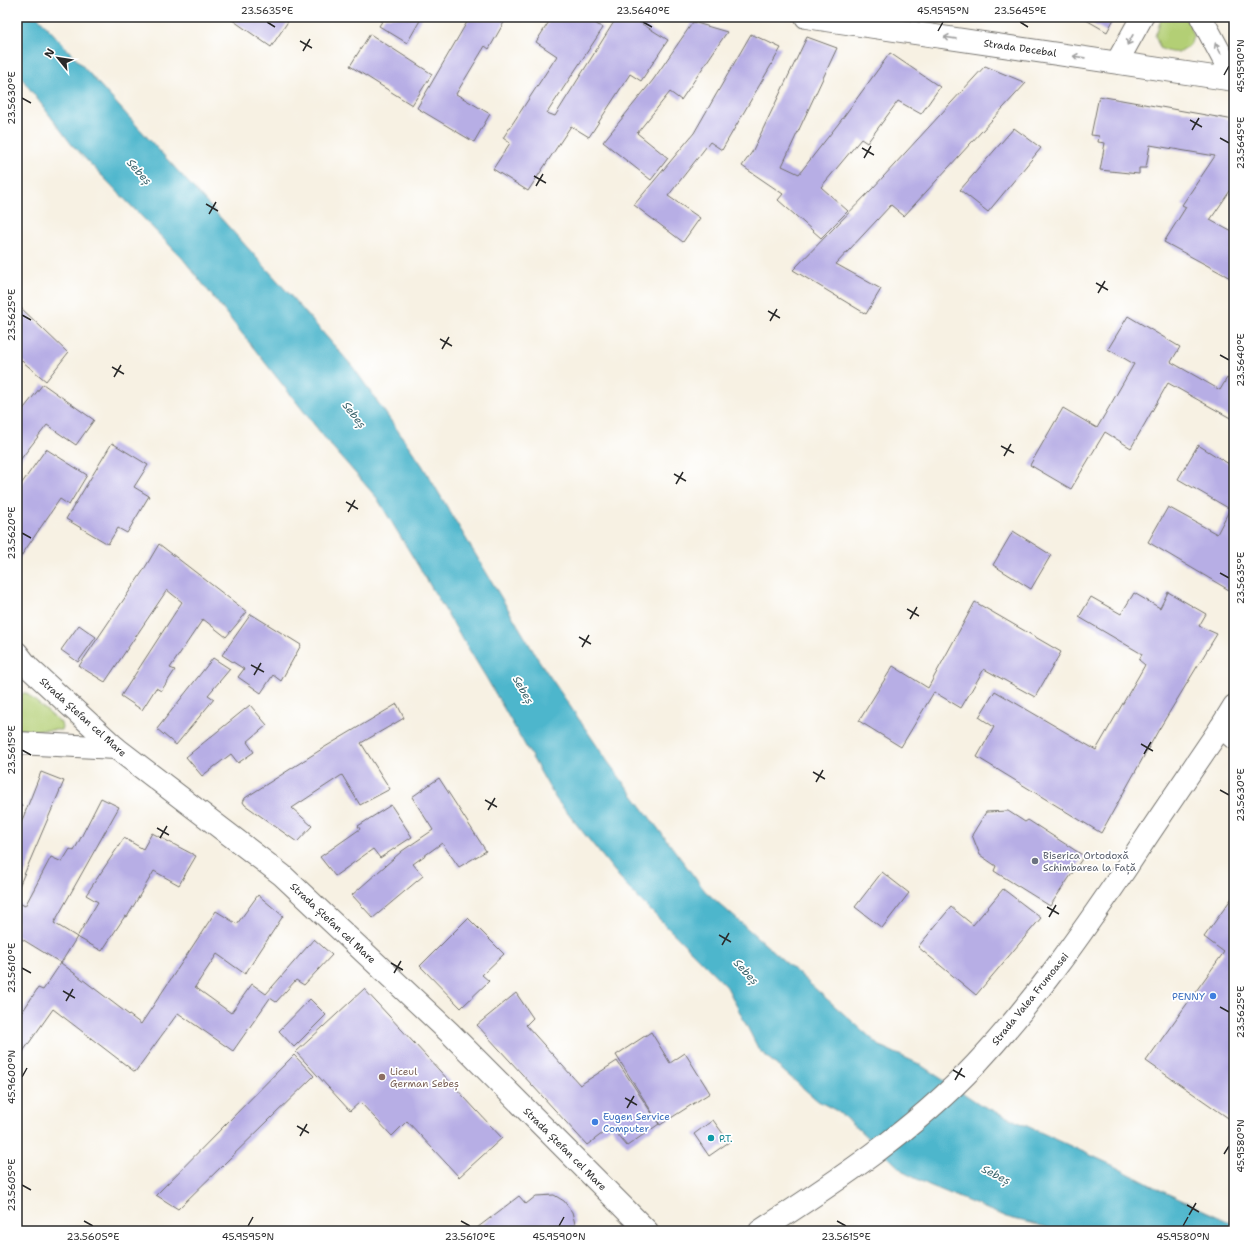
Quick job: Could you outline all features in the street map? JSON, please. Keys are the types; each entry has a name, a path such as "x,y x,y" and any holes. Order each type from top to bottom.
{"street":[{"name":"Strada Decebal","path":"806,17 1234,79"},
{"path":"1117,62 1142,17"},
{"path":"1201,17 1234,79"},
{"name":"Strada Ștefan cel Mare","path":"17,653 28,666 116,748 282,875 449,1032 647,1231"},
{"name":"Strada Valea Frumoasei","path":"760,1231 857,1166 936,1102 975,1065 1007,1030 1079,936 1227,732 1234,706"},
{"path":"17,742 116,748"}],"green space":[{"path":"1162,17 1184,17 1192,29 1193,34 1191,43 1185,50 1172,52 1160,48 1155,36"},
{"path":"23,693 26,693 61,723 61,730 17,730 17,714"}],"water":[{"name":"Sebeș","path":"17,17 38,17 276,279 353,367 422,465 538,659 608,762 705,891 880,1046 919,1064 981,1105 1112,1165 1164,1192 1234,1224 1234,1231 1053,1231 1046,1227 1006,1217 929,1185 905,1173 856,1127 837,1111 818,1101 759,1050 727,987 629,889 556,799 487,679 377,498 328,442 183,259 72,145 17,72"}],"building":[{"path":"228,17 291,17 271,47"},
{"path":"385,17 422,17 407,43 379,26"},
{"path":"470,17 507,17 489,49 485,46 456,94 490,114 474,142 417,108"},
{"path":"552,17 585,17 603,28 547,113 555,116 617,17 631,17 668,40 641,81 630,74 589,137 571,126 528,191 493,169 510,143 503,138 557,56 536,42"},
{"path":"1081,17 1115,17 1107,32"},
{"path":"693,22 727,32 681,100 670,92 637,133 668,158 651,180 603,142 653,80"},
{"path":"370,34 432,74 412,105 350,66"},
{"path":"751,34 781,48 722,150 710,142 668,196 700,218 683,242 634,205 694,133"},
{"path":"807,37 837,48 782,166 799,174 839,123 890,53 940,87 921,114 898,101 867,143 861,139 821,187 848,211 821,238 778,200 783,194 742,166 752,152"},
{"path":"985,66 1026,83 904,216 891,205 836,264 881,289 866,314 793,270 872,189"},
{"path":"1099,96 1234,120 1234,185 1210,220 1234,233 1234,280 1164,242 1186,207 1182,205 1215,156 1150,145 1146,168 1139,168 1139,174 1100,170 1105,143 1098,142 1099,136 1091,135"},
{"path":"1014,128 1041,148 988,212 960,190"},
{"path":"18,305 68,353 46,381 17,357"},
{"path":"1128,316 1180,347 1171,362 1220,390 1227,378 1234,382 1234,420 1168,383 1131,448 1105,432 1071,489 1030,465 1063,408 1097,428 1134,364 1108,349"},
{"path":"43,384 94,420 76,445 47,425 17,464 17,417"},
{"path":"112,443 148,465 134,487 149,496 127,533 118,528 108,544 66,519"},
{"path":"1198,445 1234,467 1234,593 1148,542 1168,507 1217,534 1230,509 1178,479"},
{"path":"46,449 87,475 69,505 60,499 17,562 17,490"},
{"path":"1013,531 1051,555 1031,589 993,565"},
{"path":"159,544 247,612 226,637 203,619 170,668 175,670 161,691 156,688 142,710 121,696 182,602 167,590 105,682 79,666 143,571"},
{"path":"1168,592 1206,614 1199,626 1217,634 1158,731 1101,833 977,757 994,727 979,717 995,691 1096,750 1145,665 1139,660 1142,654 1079,617 1091,597 1121,614 1134,593 1160,608"},
{"path":"975,602 1061,652 1035,697 984,669 961,708 934,692 901,747 859,721 893,666 928,688"},
{"path":"251,614 301,645 281,681 273,675 261,693 238,677 244,669 222,655"},
{"path":"79,625 96,637 78,662 61,650"},
{"path":"213,658 230,669 208,695 214,699 176,745 157,729"},
{"path":"397,704 404,718 361,743 390,789 360,805 342,775 292,808 312,826 297,842 245,805 243,802 245,798 325,747"},
{"path":"250,705 267,725 247,742 254,752 238,763 231,754 202,776 186,757"},
{"path":"41,772 64,781 17,891 17,833"},
{"path":"439,778 486,851 459,867 442,843 413,864 423,876 373,918 352,895 402,851 433,830 412,797"},
{"path":"101,798 119,807 54,923 77,937 61,963 17,936 17,902 25,906 51,857 62,862 70,849 74,851"},
{"path":"17,803 22,806 17,819"},
{"path":"391,805 412,837 380,858 373,849 335,876 320,857 360,829 358,826"},
{"name":"Biserica Ortodoxă Schimbarea la Față","path":"1008,811 1025,822 1028,820 1084,856 1050,906 994,871 996,866 980,855 972,835 986,812"},
{"path":"152,833 196,856 179,885 154,871 127,917 125,916 102,951 77,937 98,902 86,895 124,838 143,849"},
{"path":"882,872 909,893 882,928 855,907"},
{"path":"1003,889 1041,918 976,995 918,947 951,907 973,925"},
{"path":"258,895 283,916 245,974 217,954 195,987 231,1013 252,984 266,994 314,939 332,955 304,985 296,980 276,1002 270,998 233,1051 178,1013 135,1072 53,1009 17,1060 17,1020 38,988 43,990 61,963 141,1024 216,911 237,924"},
{"name":"PENNY","path":"1234,895 1234,1122 1146,1061 1224,952 1204,937"},
{"path":"468,918 504,954 482,975 489,981 461,1008 420,966"},
{"name":"Liceul German Sebeș","path":"364,989 502,1138 459,1177 407,1121 392,1136 360,1102 350,1111 296,1052"},
{"path":"516,993 533,1018 526,1025 580,1085 617,1061 659,1124 627,1146 611,1127 587,1145 477,1025"},
{"path":"310,999 326,1015 294,1047 279,1031"},
{"path":"651,1032 670,1063 685,1053 710,1093 660,1125 616,1055"},
{"path":"294,1055 314,1076 178,1209 156,1195"},
{"name":"P.T.","path":"713,1120 729,1142 709,1156 694,1134"},
{"path":"554,1195 564,1201 572,1212 575,1224 571,1231 473,1231 519,1196 526,1204 536,1196"}],"place":[{"name":"Biserica Ortodoxă Schimbarea la Față","path":"1035,861"},
{"name":"PENNY","path":"1213,996"},
{"name":"Liceul German Sebeș","path":"382,1077"},
{"name":"Eugen Service Computer","path":"595,1122"},
{"name":"P.T.","path":"711,1138"}]}
